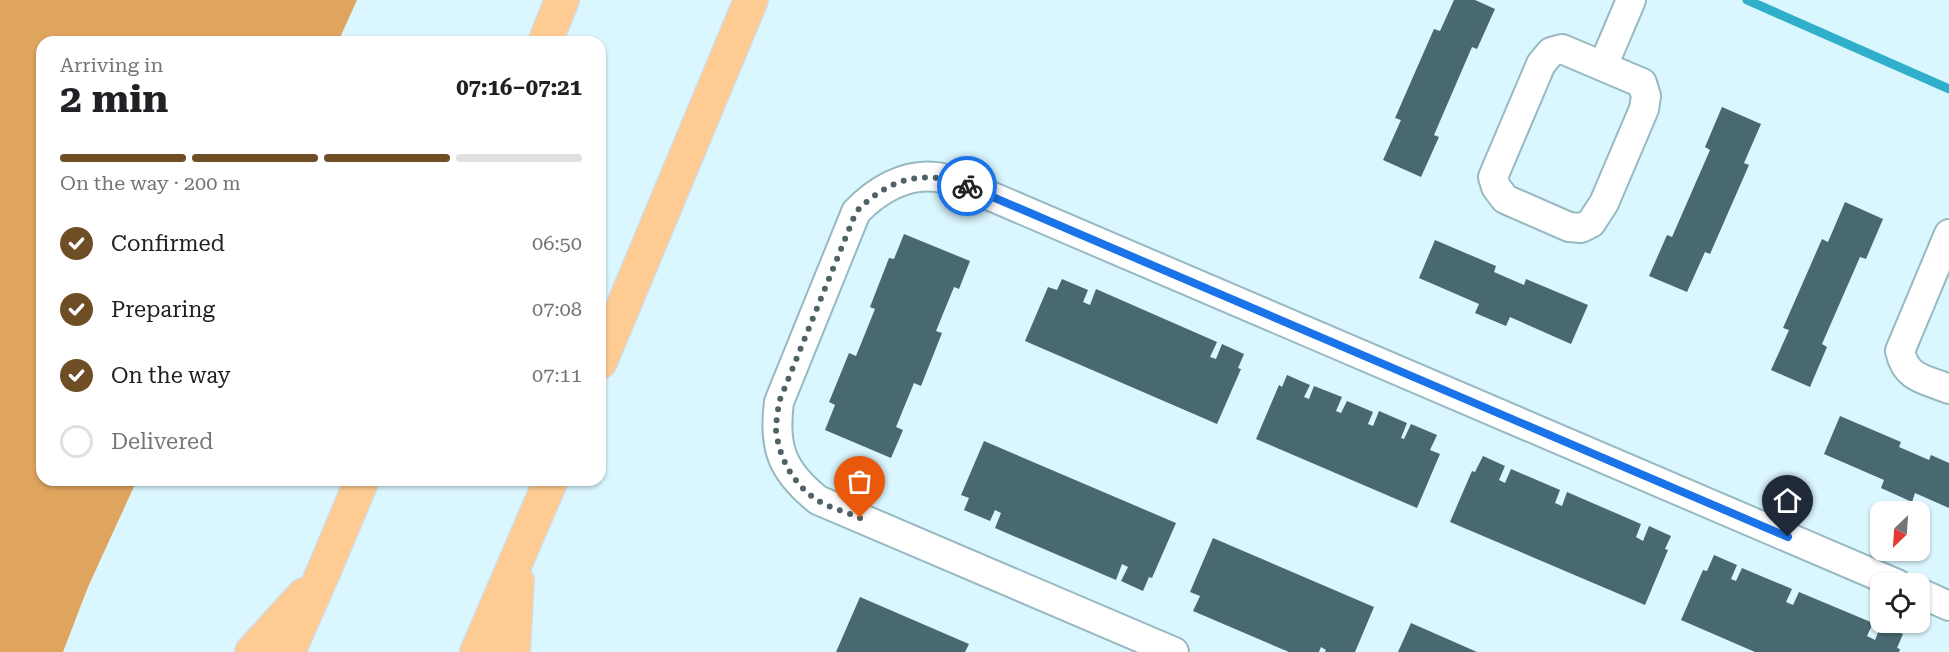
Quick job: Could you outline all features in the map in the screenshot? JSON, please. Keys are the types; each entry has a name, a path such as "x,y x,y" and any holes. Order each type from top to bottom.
{"highway":[{"path":"547,36 562,0"},
{"path":"606,348 751,0"},
{"path":"288,652 360,486"},
{"path":"477,652 548,486"},
{"path":"513,652 518,558"},
{"path":"252,652 324,573"}],"street":[{"path":"1603,66 1631,0"},
{"path":"1562,49 1603,66 1642,83 1646,96 1644,109 1608,192 1591,223 1581,228 1569,226 1505,199 1496,187 1493,177 1540,64 1551,52 1562,49"},
{"path":"1174,652 818,500 801,487 789,472 779,447 776,428 779,402 856,212 871,196 886,187 910,178 935,177 971,188 1871,573"},
{"path":"1949,234 1900,351 1902,364 1911,374 1949,389"},
{"path":"1930,597 1949,606"}],"shaded area":[{"path":"0,0 357,0 341,36 36,36 36,486 134,486 88,587 63,652 0,652"}],"building":[{"path":"1454,0 1475,0 1495,9 1477,49 1472,47 1434,135 1439,137 1421,177 1383,160 1401,120 1395,118 1434,29 1440,31"},
{"path":"1722,107 1761,124 1744,163 1749,165 1710,254 1705,252 1687,292 1649,276 1667,235 1672,237 1710,150 1705,147"},
{"path":"1845,202 1883,219 1866,259 1860,257 1822,344 1827,347 1810,387 1771,370 1789,330 1783,328 1822,239 1828,242"},
{"path":"904,234 970,261 959,289 954,287 936,331 942,333 921,386 914,383 896,427 903,430 891,458 825,430 835,405 829,402 849,353 856,356 875,309 870,307 889,258 894,259"},
{"path":"1435,240 1496,266 1494,272 1524,285 1526,279 1588,305 1571,344 1510,317 1506,326 1475,313 1479,304 1419,278"},
{"path":"1062,279 1088,290 1083,302 1090,305 1096,289 1217,342 1210,357 1216,359 1222,344 1244,354 1238,368 1241,369 1217,424 1025,341 1048,287 1057,290"},
{"path":"1287,375 1310,385 1304,397 1309,399 1314,386 1342,397 1336,411 1341,413 1347,401 1373,412 1368,424 1373,426 1379,411 1407,423 1401,438 1404,439 1411,424 1437,435 1430,450 1440,454 1417,508 1256,439 1279,385 1282,387"},
{"path":"1840,416 1901,442 1899,447 1929,460 1931,455 1949,463 1949,508 1915,493 1912,501 1910,501 1881,488 1884,480 1824,454"},
{"path":"984,441 1176,523 1152,578 1149,577 1143,591 1121,581 1128,567 1122,564 1116,580 995,528 1001,513 995,510 990,521 964,510 969,498 961,495"},
{"path":"1483,456 1505,466 1499,480 1505,483 1511,469 1560,490 1555,503 1562,506 1567,492 1641,524 1636,537 1643,541 1649,526 1671,536 1665,549 1668,550 1645,605 1450,522 1472,471 1475,472"},
{"path":"1213,538 1374,607 1355,652 1325,652 1326,650 1321,647 1319,652 1289,652 1193,611 1200,596 1190,592"},
{"path":"1714,555 1737,565 1731,579 1736,581 1742,568 1792,589 1786,602 1793,605 1799,592 1870,622 1867,636 1875,640 1878,633 1903,634 1897,648 1900,649 1899,652 1755,652 1681,620 1703,570 1707,571"},
{"path":"860,597 969,644 965,652 836,652"},
{"path":"1411,623 1477,652 1398,652"}],"waterway":[{"path":"1747,0 1949,89"}],"way so far":[{"path":"860,518 818,500 801,487 789,472 779,447 776,428 779,402 856,212 871,196 886,187 910,178 935,177 967,186"}],"route":[{"path":"967,186 1788,537"}]}
